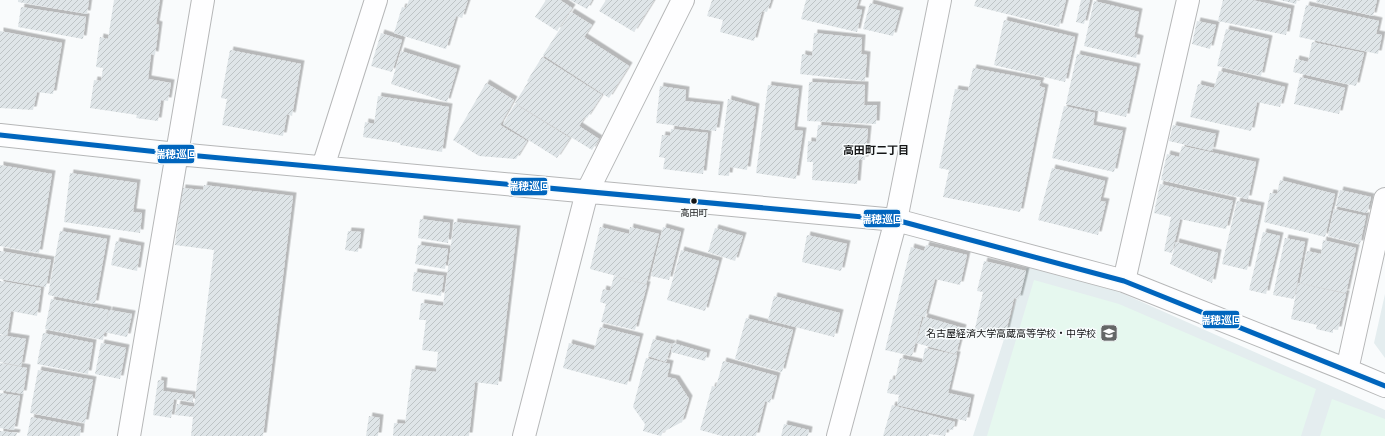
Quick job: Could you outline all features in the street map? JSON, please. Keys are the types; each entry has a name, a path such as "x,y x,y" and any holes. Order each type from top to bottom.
{"street":[{"path":"129,436 176,154 204,0"},
{"path":"323,167 376,0"},
{"path":"524,436 587,192 683,0"},
{"path":"838,436 896,220 940,0"},
{"path":"1124,281 1188,0"},
{"path":"0,135 176,154 896,220 1124,281 1385,386"},
{"path":"1347,370 1385,200"}],"shaded area":[{"name":"名古屋経済大学高蔵高等学校・中学校","path":"1027,267 1117,291 1385,410 1385,436 973,436"},
{"name":"名古屋経済大学高蔵高等学校・中学校","path":"1034,280 1119,304 1316,389 1301,436 987,436"},
{"path":"1385,294 1385,358 1374,343"},
{"path":"1332,399 1385,419 1385,436 1320,436"}],"building":[{"path":"18,0 89,0 87,14 18,2"},
{"path":"114,0 160,0 156,24 159,25 155,55 151,54 148,79 171,83 168,101 161,100 158,121 136,118 137,115 90,108 94,80 101,81 103,68 96,67 100,37 108,39"},
{"path":"409,0 468,0 462,18 456,16 446,49 394,33 402,7 406,8"},
{"path":"546,0 560,0 572,8 557,31 535,17"},
{"path":"570,0 592,0 587,9"},
{"path":"606,0 654,0 634,32 599,11"},
{"path":"712,0 771,0 767,12 762,11 754,41 720,32 723,20 707,16"},
{"path":"806,0 859,0 856,9 862,10 857,32 801,19"},
{"path":"976,0 1066,0 1059,27 974,6"},
{"path":"1081,0 1090,0 1084,24 1076,22"},
{"path":"1223,0 1252,0 1291,9 1286,35 1218,21"},
{"path":"1280,0 1297,0 1296,4"},
{"path":"1317,0 1377,0 1373,16 1316,2"},
{"path":"1094,1 1139,12 1134,37 1140,39 1136,58 1084,46"},
{"path":"870,3 900,11 893,36 863,29"},
{"path":"1306,5 1379,21 1376,34 1382,35 1378,54 1299,37"},
{"path":"21,7 86,17 83,39 18,27"},
{"path":"571,12 592,25 584,37 629,66 609,98 543,55"},
{"path":"1004,20 1075,37 1065,82 994,65"},
{"path":"1197,21 1216,25 1210,49 1192,44"},
{"path":"1226,29 1269,39 1261,76 1217,66"},
{"path":"0,31 62,43 53,94 37,92 33,110 0,108"},
{"path":"381,33 402,40 392,72 371,66"},
{"path":"814,33 862,38 861,54 867,55 865,81 800,74 802,54 812,56"},
{"path":"1312,42 1364,53 1356,86 1293,72 1296,59 1308,62"},
{"path":"230,50 301,64 292,116 287,114 283,136 222,125 227,99 221,98"},
{"path":"401,51 457,69 447,102 391,84"},
{"path":"1077,54 1137,67 1126,117 1066,104"},
{"path":"542,57 602,95 587,118 585,117 579,126 599,139 592,150 515,103 528,82 557,100 527,81"},
{"path":"973,68 1041,81 1039,86 1045,88 1020,212 943,197 949,170 939,168 955,89 968,91"},
{"path":"1219,71 1285,87 1280,107 1257,102 1251,131 1190,117 1198,84 1214,88"},
{"path":"1300,77 1345,88 1339,114 1294,104"},
{"path":"809,82 865,85 864,105 877,105 876,124 807,121"},
{"path":"486,83 514,100 500,125 527,141 516,159 479,156 453,140"},
{"path":"768,85 799,89 794,130 803,131 796,179 756,173"},
{"path":"660,86 686,90 685,101 720,105 716,131 656,123"},
{"path":"378,96 449,107 442,152 400,145 406,105 400,143 363,137 365,122 374,124"},
{"path":"728,99 756,107 747,170 730,167 729,176 718,175"},
{"path":"515,104 570,138 557,158 503,124"},
{"path":"1064,106 1095,113 1093,125 1123,131 1114,172 1052,158"},
{"path":"818,125 868,129 865,160 859,160 857,184 812,180 813,162 807,162 808,141 816,142"},
{"path":"1173,125 1216,134 1212,151 1169,141"},
{"path":"671,129 708,133 703,174 663,169 665,158 659,157 662,135 670,136"},
{"path":"1182,146 1256,162 1248,199 1161,180 1167,154 1179,157"},
{"path":"0,165 52,174 39,253 0,246"},
{"path":"1052,168 1105,181 1100,201 1106,202 1098,235 1038,220"},
{"path":"70,173 137,183 133,212 142,213 140,233 64,222"},
{"path":"1280,180 1335,194 1325,237 1264,222 1270,193 1277,194"},
{"path":"1160,184 1233,201 1226,229 1180,219 1172,253 1164,251 1171,217 1154,213"},
{"path":"204,185 293,196 263,436 191,436 193,417 175,415 177,404 194,407 214,250 175,245 182,188 203,190"},
{"path":"1340,190 1371,197 1367,213 1336,206"},
{"path":"1237,201 1261,206 1247,270 1222,264"},
{"path":"1334,209 1366,216 1360,244 1328,236"},
{"path":"420,219 450,223 448,243 418,238"},
{"path":"454,222 517,229 498,385 475,382 469,436 393,436 394,423 405,424 412,369 436,372 438,352 422,350 426,320 419,320 421,303 443,306"},
{"path":"600,227 629,234 630,227 659,234 646,284 590,269"},
{"path":"663,227 681,232 669,280 651,276"},
{"path":"715,228 743,236 735,261 708,252"},
{"path":"60,231 107,239 95,304 48,295"},
{"path":"348,231 361,232 358,252 345,250"},
{"path":"1263,232 1280,236 1266,294 1249,290"},
{"path":"807,235 847,244 841,271 802,262"},
{"path":"1285,238 1305,242 1294,299 1273,295"},
{"path":"1323,240 1356,248 1346,293 1300,283 1307,251 1321,254"},
{"path":"116,241 141,246 137,271 111,265"},
{"path":"1176,242 1218,253 1212,283 1170,264"},
{"path":"418,245 448,249 445,269 415,264"},
{"path":"926,245 967,255 960,285 935,279 925,317 963,328 956,354 916,343 924,317 901,311 922,317 912,356 885,350 911,247 924,251"},
{"path":"681,250 719,261 705,311 667,300"},
{"path":"0,251 51,260 46,287 0,279"},
{"path":"984,261 1026,271 1019,299 1014,298 1004,340 974,333 983,292 977,291"},
{"path":"414,272 444,276 441,296 412,291"},
{"path":"614,276 647,285 635,330 601,322 606,304 600,302 603,289 610,291"},
{"path":"0,281 41,288 37,316 11,311 7,336 0,334"},
{"path":"1298,283 1346,294 1338,330 1333,329 1333,333 1316,329 1317,325 1291,319"},
{"path":"774,296 840,313 834,337 768,320"},
{"path":"51,299 108,310 103,340 45,329"},
{"path":"109,310 132,314 127,337 104,332"},
{"path":"746,318 793,330 782,372 735,359"},
{"path":"600,327 640,337 627,385 563,368 569,343 594,350"},
{"path":"43,333 93,343 88,374 37,364"},
{"path":"0,335 26,339 21,366 0,362"},
{"path":"653,339 672,344 666,362 648,356"},
{"path":"101,343 126,348 120,379 95,374"},
{"path":"673,343 707,353 705,361 671,352"},
{"path":"925,348 957,355 948,393 971,398 966,421 897,405 899,395 887,393 890,379 895,380 900,358 922,363"},
{"path":"646,358 670,364 667,377 676,379 689,399 682,422 663,432 661,436 643,431 645,424 633,407"},
{"path":"723,361 777,376 770,403 765,401 756,436 722,436 700,430 712,386 716,387"},
{"path":"0,363 27,368 23,394 0,390"},
{"path":"38,370 93,380 85,423 30,413"},
{"path":"158,380 164,381 163,391 193,395 193,402 174,399 171,418 153,415"},
{"path":"0,393 20,396 14,430 0,428"},
{"path":"892,405 955,422 953,430 947,429 945,436 929,434 929,436 883,436"},
{"path":"369,416 380,418 378,436 366,436"},
{"path":"31,417 81,427 80,436 27,436"},
{"path":"784,424 809,430 808,436 781,436"},
{"path":"0,431 17,433 16,436 0,436"}],"transit line":[{"name":"瑞穂巡回","path":"0,135 177,154 896,220 1124,281 1385,386"}],"place":[{"name":"高田町","path":"694,201"},
{"name":"名古屋経済大学高蔵高等学校・中学校","path":"1109,333"}],"district":[{"name":"高田町二丁目","path":"876,150"}]}
